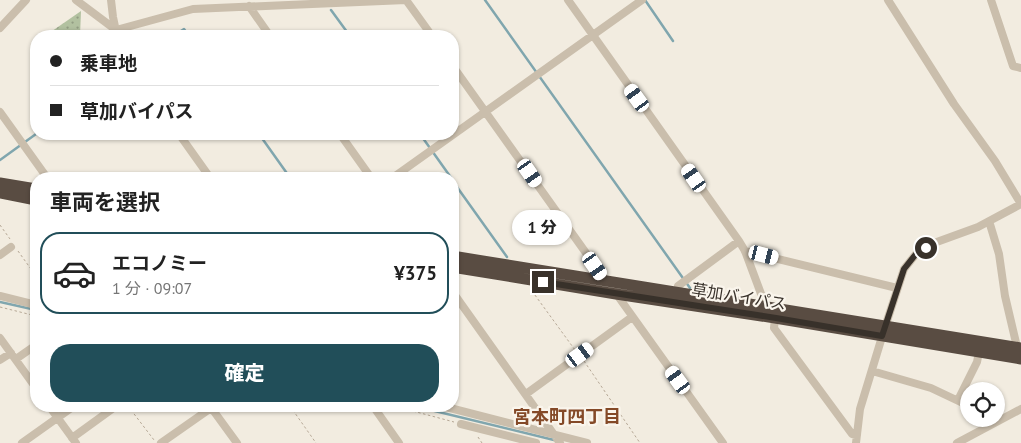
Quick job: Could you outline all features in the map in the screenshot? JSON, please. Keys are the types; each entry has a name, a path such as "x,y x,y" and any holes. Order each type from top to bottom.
{"highway":[{"path":"0,183 30,188"},
{"path":"0,193 30,199"},
{"name":"草加バイパス","path":"459,257 766,307 979,352 1021,359"},
{"name":"草加バイパス","path":"459,268 776,318 1019,348"}],"street":[{"path":"0,28 26,0"},
{"path":"76,0 113,30"},
{"path":"111,0 116,30"},
{"path":"126,30 193,9 249,6 263,3 406,0 428,30"},
{"path":"568,0 739,241 745,251 766,307"},
{"path":"459,130 642,0"},
{"path":"856,439 860,409 904,269 916,254 934,243 978,227 1020,206 995,161 954,104 888,0"},
{"path":"991,0 1013,66 1021,68"},
{"path":"249,6 266,30"},
{"path":"459,74 723,443"},
{"path":"0,112 43,172"},
{"path":"184,140 206,172"},
{"path":"344,140 367,172"},
{"path":"401,172 445,140"},
{"path":"989,221 999,254 1005,296 1019,348"},
{"path":"677,292 678,286 739,241"},
{"path":"0,255 11,247"},
{"path":"745,251 897,288"},
{"path":"0,296 30,304"},
{"path":"459,300 560,443"},
{"path":"526,394 632,317"},
{"path":"776,318 774,328 856,439"},
{"path":"0,338 30,380"},
{"path":"0,360 30,348"},
{"path":"872,371 931,388 958,400 977,362 979,352"},
{"path":"1005,416 1021,409"},
{"path":"459,410 587,443"},
{"path":"54,412 74,440 108,412"},
{"path":"22,443 66,412"},
{"path":"162,443 204,412"},
{"path":"215,412 237,443"},
{"path":"377,412 399,443"},
{"path":"461,424 534,443"},
{"path":"957,443 982,427"}],"path":[{"path":"527,285 580,355 640,443"},
{"path":"0,307 30,314"},
{"path":"133,412 156,443"},
{"path":"294,412 316,443"},
{"path":"417,412 461,424"}],"green space":[{"path":"81,11 80,30 54,30"}],"waterway":[{"path":"485,0 690,288"},
{"path":"645,0 673,41"},
{"path":"331,10 346,30"},
{"path":"0,160 30,138"},
{"path":"263,140 286,172"},
{"path":"424,140 447,172"},
{"path":"459,190 507,257"},
{"path":"0,302 30,309"},
{"path":"439,412 554,440"}],"district":[{"name":"宮本町四丁目","path":"567,416"}],"route":[{"path":"543,282 882,336 904,269 916,254 926,248"}]}
